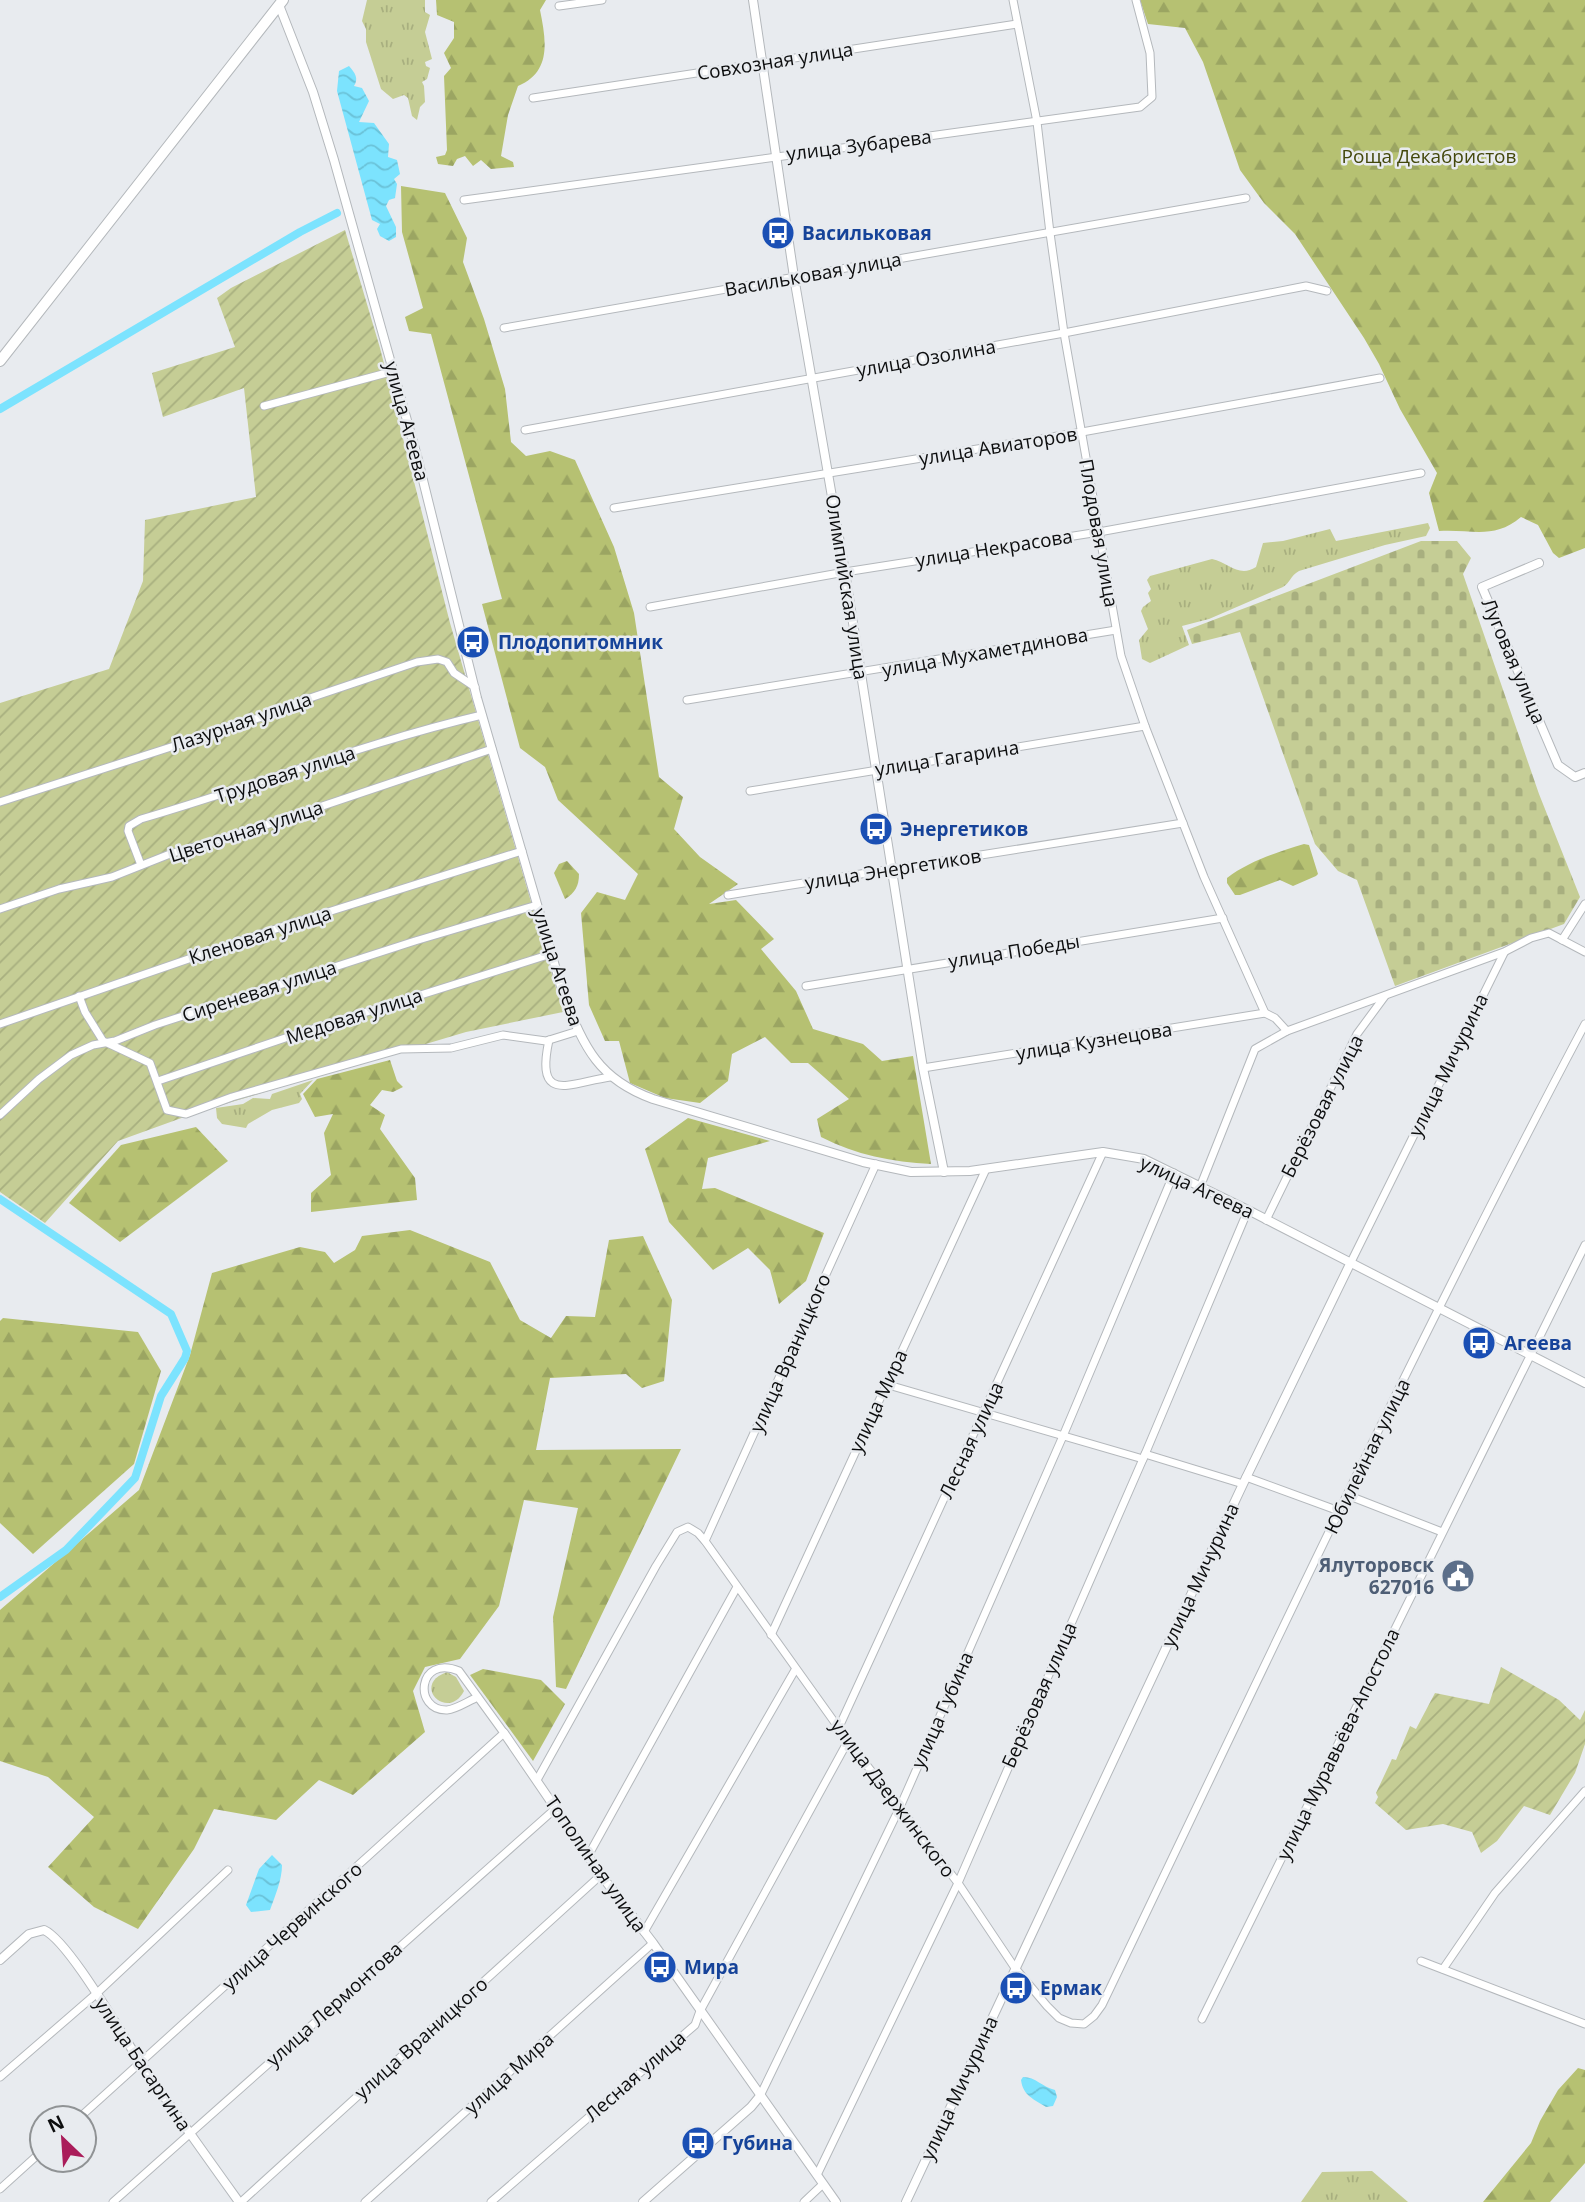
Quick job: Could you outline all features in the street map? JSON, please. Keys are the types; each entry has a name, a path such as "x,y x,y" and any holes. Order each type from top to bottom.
{"main road":[{"path":"0,361 281,3"}],"street":[{"path":"559,6 602,0"},
{"name":"Олимпийская улица","path":"752,0 794,277 845,572 923,1068 944,1172"},
{"name":"Плодовая улица","path":"1013,0 1037,122 1049,233 1065,333 1116,629 1128,681 1183,823 1265,1013 1275,1018 1287,1031"},
{"name":"улица Зубарева","path":"464,200 775,155 1140,107 1152,97 1150,53 1136,0"},
{"name":"улица Агеева","path":"281,3 334,160 394,371 482,715 564,997 591,1055 610,1077 628,1090 653,1100 911,1172 986,1169 1103,1152 1144,1159 1585,1383"},
{"name":"Совхозная улица","path":"533,98 1017,24"},
{"name":"Васильковая улица","path":"504,328 1246,198"},
{"name":"улица Озолина","path":"524,430 1065,333 1306,286 1327,291"},
{"path":"264,406 394,371"},
{"name":"улица Авиаторов","path":"614,508 1082,432 1380,378"},
{"name":"улица Некрасова","path":"650,607 845,572 1099,532 1421,473"},
{"name":"Луговая улица","path":"1539,563 1482,587 1558,765 1575,776 1585,774"},
{"name":"улица Мухаметдинова","path":"687,700 1116,629"},
{"name":"Лазурная улица","path":"0,802 266,716 304,700 417,663 438,659 447,662 454,673 475,687"},
{"name":"Трудовая улица","path":"141,865 128,831 129,826 141,819 384,742 482,715"},
{"name":"улица Гагарина","path":"750,791 1144,726"},
{"name":"Цветочная улица","path":"0,909 59,889 112,877 141,865 492,749"},
{"name":"улица Энергетиков","path":"728,895 1183,823"},
{"name":"Кленовая улица","path":"0,1024 293,923 522,851"},
{"path":"1562,940 1585,904"},
{"name":"Сиреневая улица","path":"0,1115 39,1079 71,1055 93,1045 115,1041 155,1025 537,905"},
{"name":"улица Победы","path":"806,986 1223,918"},
{"path":"1200,1187 1255,1049 1287,1031 1504,952 1531,938 1549,933 1585,952"},
{"name":"улица Мичурина","path":"906,2202 1245,1480 1504,952"},
{"name":"Медовая улица","path":"158,1081 551,954"},
{"path":"79,996 91,1023 106,1043 150,1063 167,1110 186,1114 232,1097 401,1049 451,1048 503,1035 549,1040 578,1031"},
{"name":"Берёзовая улица","path":"1266,1220 1357,1034 1385,996"},
{"name":"улица Кузнецова","path":"923,1068 1265,1013"},
{"name":"Юбилейная улица","path":"1102,2005 1339,1511 1585,1024"},
{"path":"549,1040 544,1065 547,1076 555,1085 564,1088 610,1077"},
{"name":"Лесная улица","path":"839,1727 1103,1152"},
{"name":"улица Враницкого","path":"705,1541 876,1164"},
{"name":"улица Мира","path":"771,1635 986,1169"},
{"name":"улица Губина","path":"643,2202 751,2107 760,2096 900,1807 1063,1436 1174,1173"},
{"name":"Берёзовая улица","path":"817,2175 958,1883 1248,1210"},
{"name":"улица Муравьёва-Апостола","path":"1202,2019 1585,1245"},
{"path":"885,1384 1063,1436 1245,1480 1339,1511"},
{"path":"1347,1495 1442,1532"},
{"name":"улица Дзержинского","path":"537,1780 677,1532 688,1527 698,1532 705,1541 795,1670 958,1883 1015,1968 1059,2018 1084,2024 1102,2005"},
{"path":"588,1856 737,1587"},
{"name":"Тополиная улица","path":"478,1697 453,1709 435,1708 425,1695 424,1682 432,1671 448,1667 459,1671 478,1697 504,1733 537,1780 601,1875 653,1943 836,2202"},
{"path":"644,1932 795,1670"},
{"name":"улица Червинского","path":"95,2104 504,1733"},
{"name":"Лесная улица","path":"491,2202 695,2025 700,2011 848,1741"},
{"path":"1443,1969 1495,1893 1585,1791"},
{"name":"улица Лермонтова","path":"113,2202 556,1808"},
{"path":"0,2077 96,1994 228,1870"},
{"name":"улица Враницкого","path":"240,2202 601,1875"},
{"name":"улица Басаргина","path":"0,1961 29,1934 44,1930 50,1932 66,1950 141,2063 240,2202"},
{"name":"улица Мира","path":"365,2202 653,1943"},
{"path":"1421,1961 1585,2024"},
{"path":"0,2189 28,2164"},
{"path":"804,2202 823,2184"}],"green space":[{"path":"367,0 425,0 425,12 430,15 425,32 432,59 425,62 430,68 427,79 422,82 425,102 420,107 417,120 412,116 408,98 404,95 393,99 381,89 362,21"},
{"path":"436,0 546,0 540,10 545,44 541,64 529,80 518,86 508,115 501,156 513,162 514,167 491,169 481,160 473,166 465,156 457,159 453,166 438,164 436,157 445,155 447,150 444,76 451,68 444,53 454,38 454,22 437,15"},
{"name":"Роща Декабристов","path":"1140,0 1585,0 1585,548 1559,558 1553,553 1538,525 1521,517 1501,529 1492,531 1439,531 1429,493 1437,473 1400,409 1379,364 1295,234 1264,203 1240,170 1203,62 1185,28 1148,24"},
{"path":"401,186 445,193 467,238 463,262 505,389 511,442 526,456 550,451 575,460 614,547 634,613 659,777 683,797 674,829 700,857 738,884 709,904 736,900 774,939 761,949 796,991 813,1029 863,1044 882,1061 913,1056 931,1164 874,1156 847,1149 821,1137 817,1119 849,1099 808,1063 791,1063 765,1037 732,1054 728,1081 700,1103 665,1098 630,1083 619,1041 605,1041 589,1005 581,913 597,892 625,900 638,874 558,800 545,767 520,748 482,604 502,599 431,334 409,331 405,317 423,308 402,232"},
{"path":"345,230 380,348 450,623 563,1012 466,1032 198,1112 118,1141 45,1223 0,1192 0,703 109,669 143,581 145,520 256,497 244,388 163,417 152,373 235,347 217,298 231,288"},
{"path":"1428,523 1430,528 1426,536 1385,545 1299,571 1283,587 1209,619 1182,626 1189,645 1150,663 1142,659 1139,640 1148,629 1141,611 1151,601 1148,593 1151,589 1147,580 1150,576 1212,559 1239,570 1250,570 1256,567 1263,543 1283,541 1330,529 1336,541"},
{"path":"1421,541 1457,541 1471,558 1463,574 1539,794 1580,897 1564,924 1395,986 1357,880 1338,871 1315,844 1240,632 1192,644 1187,630"},
{"path":"1304,844 1309,845 1318,874 1316,876 1293,886 1280,880 1240,895 1235,895 1227,883 1227,878 1254,862"},
{"path":"567,861 579,874 579,878 576,889 565,899 554,873 559,864"},
{"path":"390,1060 397,1081 403,1087 393,1092 382,1090 370,1105 385,1115 380,1129 415,1178 417,1200 311,1212 311,1193 331,1175 324,1133 333,1114 315,1117 303,1094 317,1079"},
{"path":"313,1080 300,1094 302,1099 299,1103 272,1110 248,1124 246,1128 222,1124 217,1118 216,1108 243,1104 253,1098 270,1099 272,1094"},
{"path":"688,1118 770,1141 708,1158 702,1189 715,1188 824,1233 806,1281 779,1304 770,1270 748,1248 713,1270 669,1222 645,1149"},
{"path":"196,1127 228,1161 120,1242 69,1203 121,1145"},
{"path":"410,1230 490,1262 520,1320 551,1338 566,1316 595,1317 609,1240 643,1236 672,1300 664,1381 642,1388 626,1374 550,1378 536,1450 681,1449 566,1689 556,1687 553,1617 578,1508 524,1500 499,1606 460,1659 425,1667 413,1691 425,1732 353,1795 319,1780 276,1820 214,1809 194,1849 138,1929 94,1907 48,1867 94,1817 48,1777 0,1761 0,1610 139,1490 190,1355 212,1273 300,1247 325,1252 334,1263 355,1250 362,1236"},
{"path":"3,1318 138,1332 161,1371 134,1464 33,1554 0,1523 0,1321"},
{"path":"1501,1667 1559,1700 1580,1720 1585,1710 1585,1744 1575,1773 1550,1815 1524,1806 1497,1841 1481,1853 1472,1832 1443,1824 1406,1830 1375,1803 1378,1797 1376,1793 1392,1759 1396,1760 1410,1726 1416,1729 1435,1693 1489,1704"},
{"path":"483,1669 541,1680 565,1704 533,1761 470,1675"},
{"path":"447,1672 456,1677 464,1691 457,1700 449,1703 442,1702 432,1692 436,1678"},
{"path":"1578,2068 1585,2070 1585,2163 1550,2202 1483,2202 1531,2143 1558,2090"},
{"path":"1372,2171 1408,2202 1301,2202 1322,2172"}],"water":[{"path":"349,66 356,76 354,86 362,88 369,101 359,122 374,123 389,144 388,157 397,160 400,174 394,179 397,184 395,198 389,200 386,206 396,227 396,237 389,241 380,236 377,229 380,224 372,220 337,91 339,71"},
{"path":"272,1855 282,1865 280,1882 270,1910 251,1912 246,1905 259,1869"},
{"path":"1023,2077 1055,2090 1057,2097 1053,2106 1046,2107 1030,2096 1022,2085"}],"waterway":[{"path":"0,409 300,232 337,213"},
{"path":"0,1199 171,1314 187,1351 161,1396 135,1478 66,1550 0,1597"}],"place":[{"name":"Васильковая","path":"778,233"},
{"name":"Плодопитомник","path":"473,642"},
{"name":"Энергетиков","path":"876,829"},
{"name":"Агеева","path":"1479,1343"},
{"name":"Ялуторовск 627016","path":"1458,1576"},
{"name":"Мира","path":"660,1967"},
{"name":"Ермак","path":"1016,1988"},
{"name":"Губина","path":"698,2143"}]}
